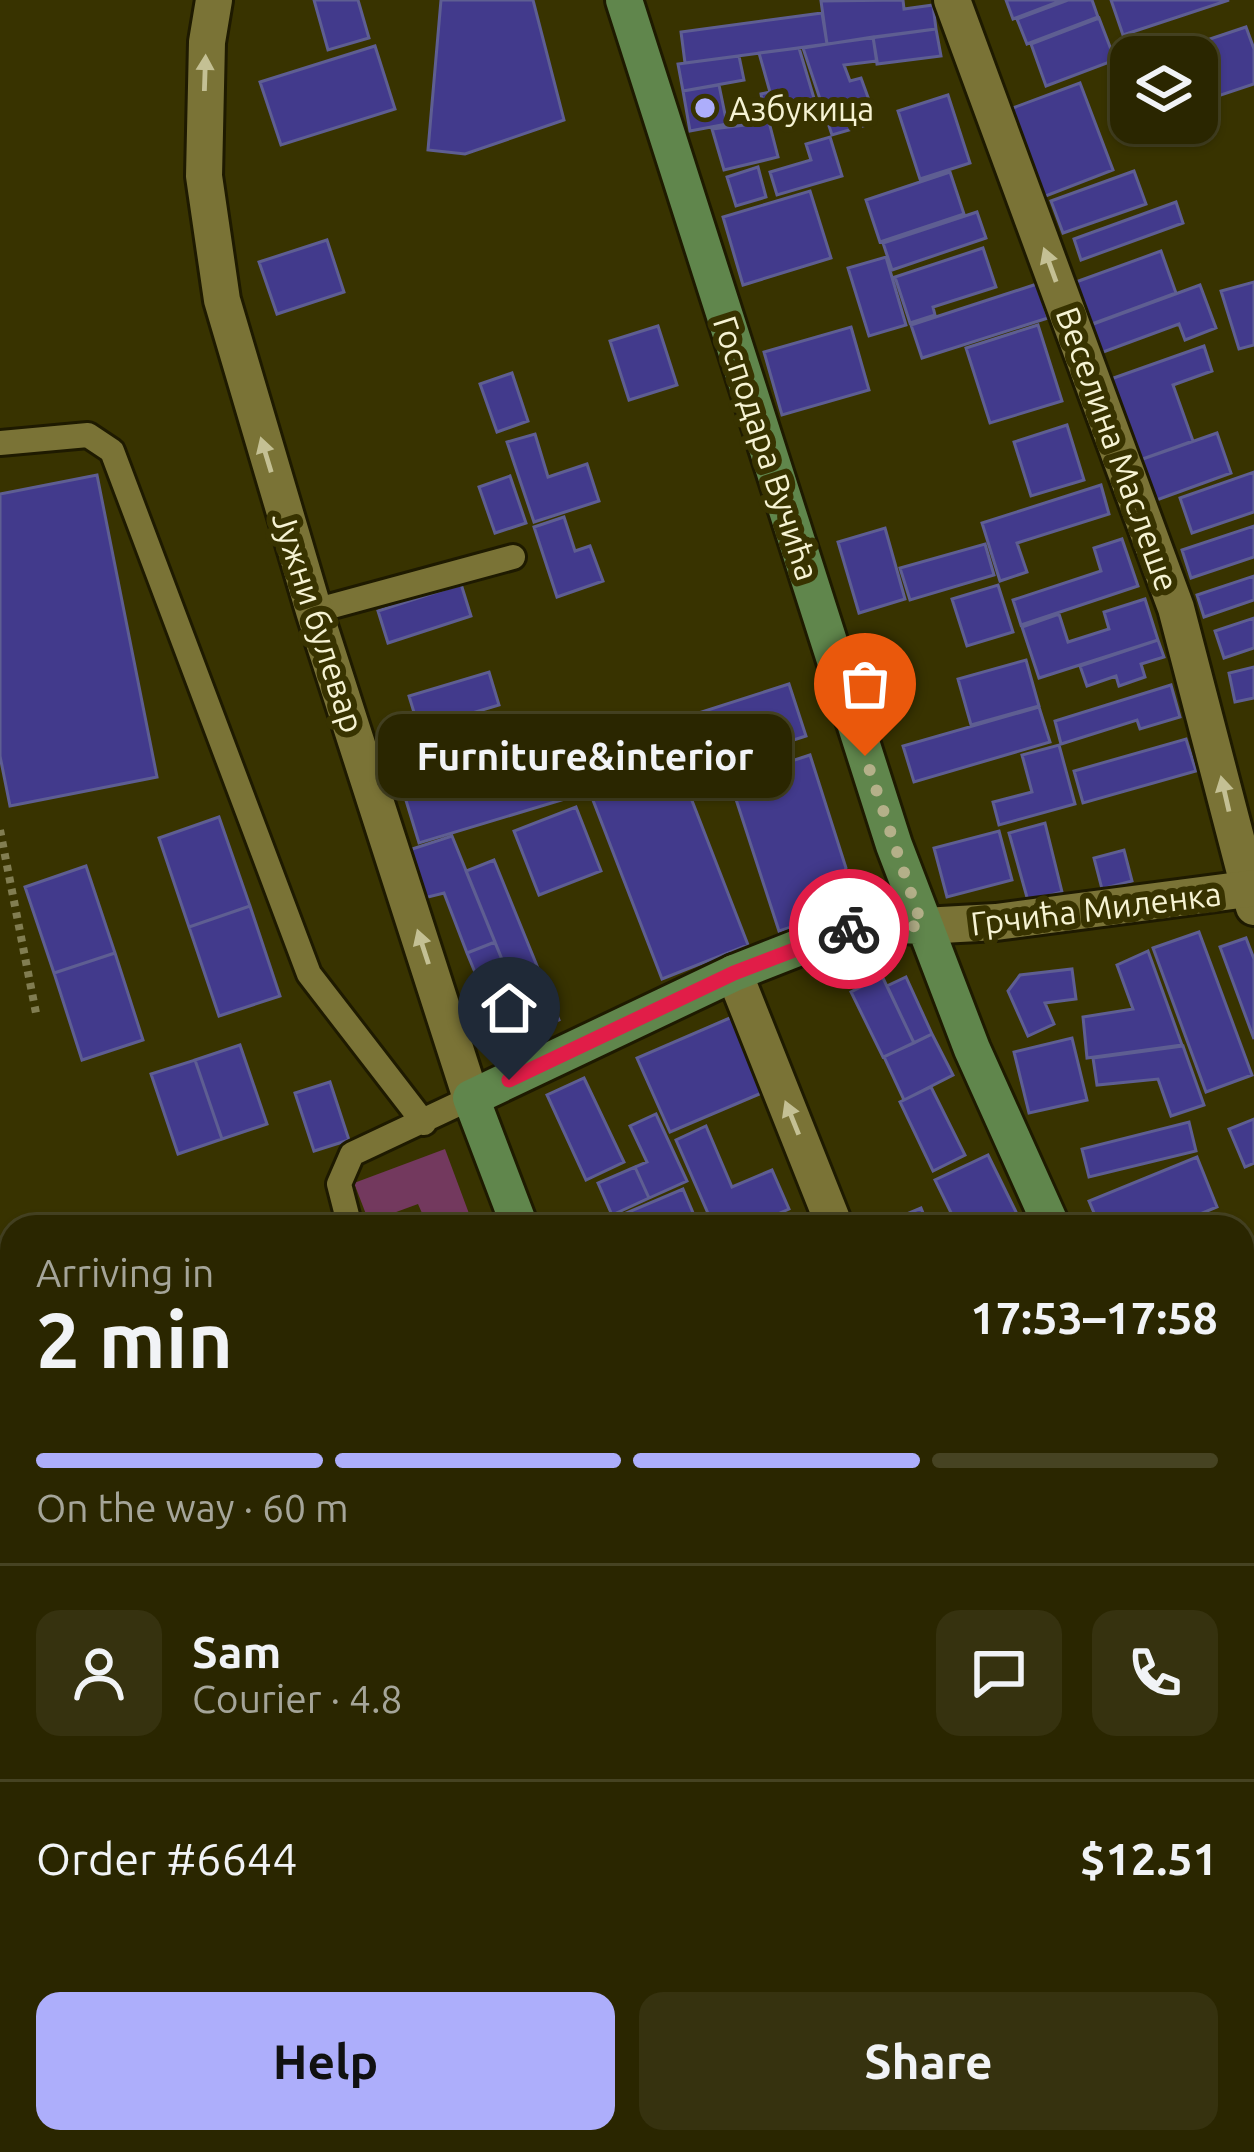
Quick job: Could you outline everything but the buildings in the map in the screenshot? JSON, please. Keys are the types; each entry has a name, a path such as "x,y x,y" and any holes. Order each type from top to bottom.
{"main road":[{"name":"Господара Вучића","path":"624,0 922,926 1047,1215"},
{"name":"Грчића Миленка","path":"471,1098 734,973 860,926 922,926"},
{"name":"Јужни булевар","path":"471,1098 515,1215"}],"street":[{"name":"Јужни булевар","path":"214,0 203,124 212,244 240,370 471,1098"},
{"name":"Веселина Маслеше","path":"952,0 1176,608 1252,894"},
{"name":"Грчића Миленка","path":"922,926 1252,894"},
{"path":"734,973 830,1215"}],"lane":[{"path":"0,442 88,435 112,451 309,974 424,1123"},
{"path":"314,611 513,557"},
{"path":"347,1215 339,1184 344,1163 352,1154 471,1098"}],"path":[{"path":"0,830 36,1013"}],"shaded area":[{"path":"445,1149 470,1215 423,1215 418,1204 388,1215 366,1215 354,1183"}],"way so far":[{"path":"849,929 877,924 922,926 865,756"}],"place":[{"name":"Азбукица","path":"705,108"},
{"name":"Furniture&interior","path":"865,756"}],"route":[{"path":"509,1080 734,973 849,929"}]}
